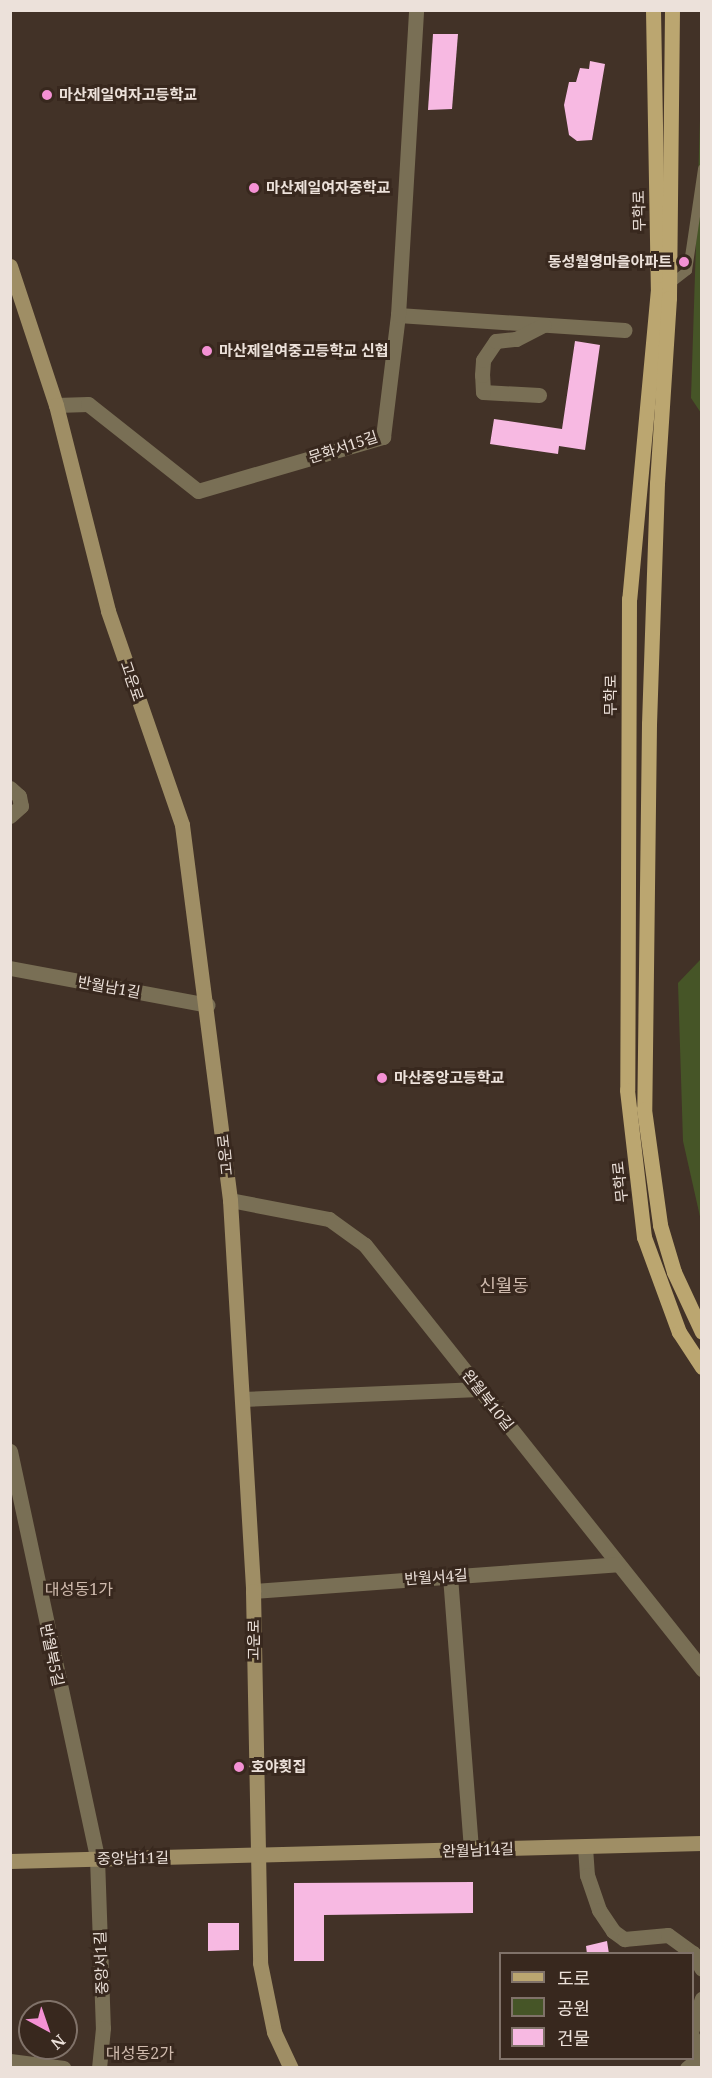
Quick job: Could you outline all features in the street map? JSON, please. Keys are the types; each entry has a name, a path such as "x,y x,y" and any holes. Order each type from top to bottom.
{"main road":[{"name":"무학로","path":"652,10 658,289 629,599 627,1090 644,1237 679,1332 702,1367"},
{"name":"무학로","path":"672,10 669,284 657,483 644,1109 660,1225 674,1272 702,1332"},
{"name":"고운로","path":"10,266 56,405 108,611 182,825 208,1005 230,1200 254,1591 255,1856 260,1963 274,2032 291,2067"},
{"name":"완월남14길","path":"255,1856 702,1843"},
{"name":"중앙남11길","path":"10,1861 255,1856"}],"street":[{"name":"문화서15길","path":"56,405 88,404 198,491 383,437 398,315 416,10"},
{"path":"398,315 625,330"},
{"path":"539,394 483,392 483,360 496,341 516,339 544,325"},
{"path":"10,788 19,796 21,806 10,816"},
{"name":"반월남1길","path":"10,968 208,1005"},
{"name":"완월북10길","path":"230,1200 329,1219 365,1245 702,1669"},
{"path":"242,1399 479,1389"},
{"name":"반월북5길","path":"10,1451 97,1858"},
{"name":"반월서4길","path":"254,1591 618,1564"},
{"path":"450,1576 471,1850"},
{"path":"585,1847 587,1875 599,1910 613,1930 624,1938 668,1935 692,1952"},
{"name":"중앙서1길","path":"97,1858 103,2028 99,2067"},
{"path":"694,1955 702,1969"},
{"path":"694,2027 702,1999"},
{"path":"687,2067 702,2056 694,2038"},
{"path":"10,2061 64,2067"}],"lane":[{"path":"669,284 687,270 702,168"}],"green space":[{"path":"701,89 701,413 691,398"},
{"path":"701,959 701,1221 683,1141 678,983"}],"building":[{"path":"433,34 458,34 452,109 428,110"},
{"path":"590,61 605,64 592,140 577,141 569,135 564,105 569,82 576,82 580,68 589,69"},
{"path":"575,341 600,345 585,450 559,446 558,454 490,444 494,419 562,429"},
{"path":"473,1882 473,1913 324,1915 324,1961 294,1961 294,1883"},
{"path":"208,1923 239,1923 239,1950 208,1951"},
{"path":"607,1941 609,1952 587,1952 586,1946"}],"place":[{"name":"마산제일여자고등학교","path":"47,95"},
{"name":"마산제일여자중학교","path":"254,188"},
{"name":"동성월영마을아파트","path":"684,262"},
{"name":"마산제일여중고등학교 신협","path":"207,351"},
{"name":"마산중앙고등학교","path":"382,1078"},
{"name":"호야횟집","path":"239,1767"}],"district":[{"name":"신월동","path":"504,1285"},
{"name":"대성동1가","path":"79,1589"},
{"name":"대성동2가","path":"140,2053"}]}
